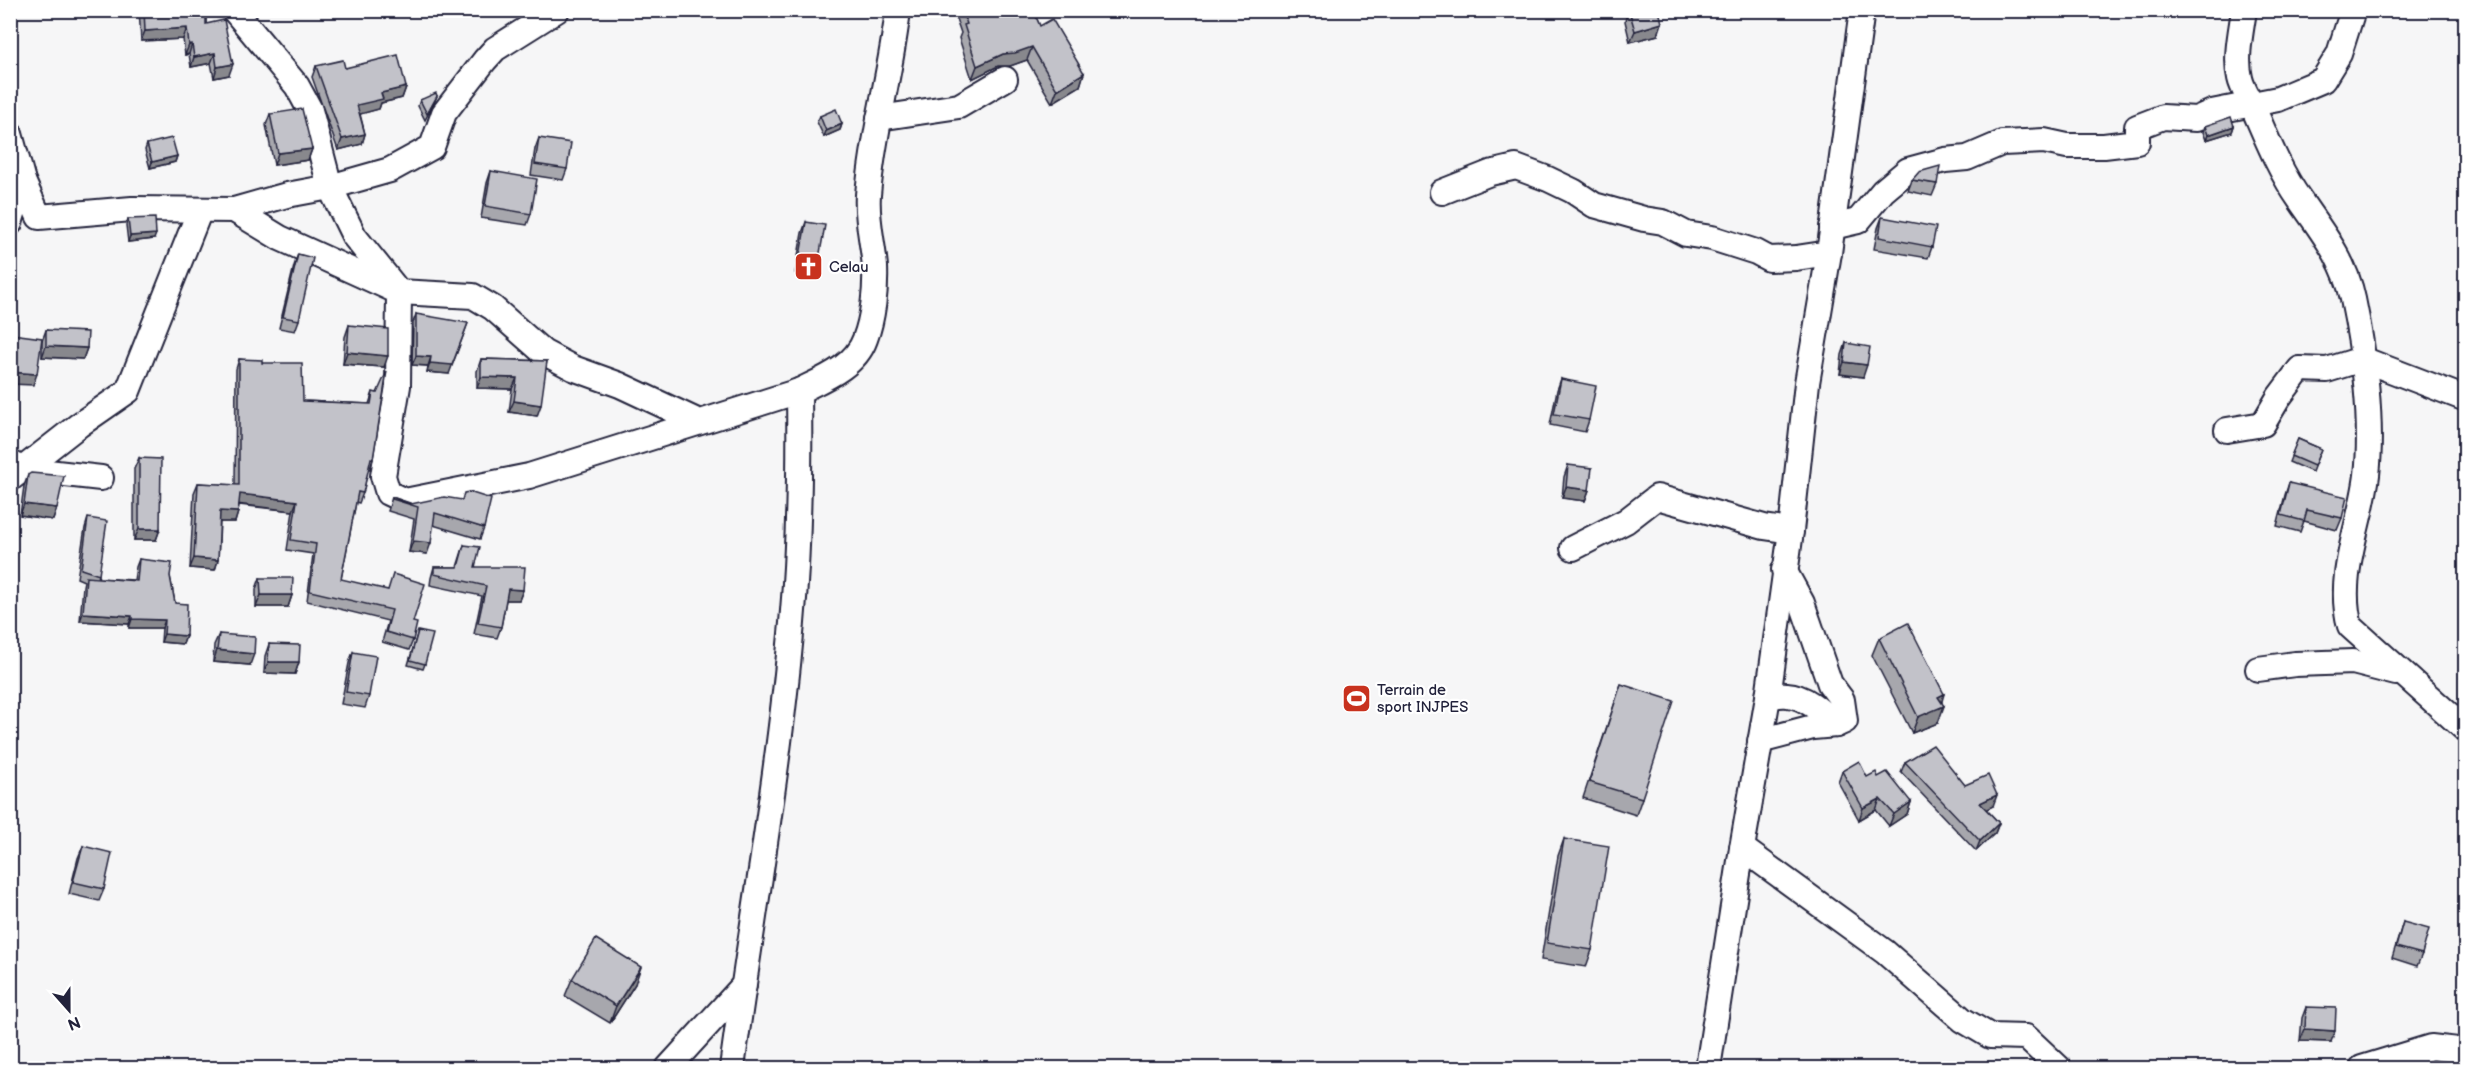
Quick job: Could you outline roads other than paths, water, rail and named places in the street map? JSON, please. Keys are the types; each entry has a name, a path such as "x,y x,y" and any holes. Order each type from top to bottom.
{"street":[{"path":"234,10 302,94 310,110 330,187 354,236 399,292 398,386 383,476 387,493 405,501 529,476 697,421 799,391 832,375 855,356 865,340 873,303 875,269 868,198 872,155 894,49 898,10"},
{"path":"22,181 10,224 39,217 132,209 234,210 390,170 432,147 444,113 495,50 557,10"},
{"path":"1708,1068 1768,697 1791,531 1807,383 1829,253 1862,10"},
{"path":"2244,10 2239,43 2240,78 2274,155 2294,190 2334,246 2353,297 2369,434 2367,476 2346,581 2344,607 2350,626 2466,730"},
{"path":"1832,227 1858,221 1871,209 1883,191 1908,170 1945,160 1967,158 2002,143 2044,141 2067,146 2104,146 2137,142 2137,128 2163,117 2196,119 2212,112 2278,99 2323,81 2339,54 2353,10"},
{"path":"879,118 959,106 1005,79"},
{"path":"10,134 22,181 39,217"},
{"path":"1442,192 1490,173 1516,167 1573,191 1594,206 1663,222 1686,234 1712,238 1756,252 1769,259 1829,253"},
{"path":"14,470 128,391 200,210"},
{"path":"234,210 280,238 399,292 473,296 493,308 543,352 573,368 620,385 697,421"},
{"path":"2227,430 2263,424 2300,369 2327,369 2362,359 2466,399"},
{"path":"732,1068 778,753 792,621 800,447 799,391"},
{"path":"14,470 101,478"},
{"path":"1573,548 1626,521 1657,497 1764,527 1791,531"},
{"path":"1760,741 1813,728 1836,725 1845,721 1842,700 1830,684 1802,603 1784,570"},
{"path":"2258,669 2295,664 2353,662 2404,675"},
{"path":"1768,697 1787,694 1800,698 1836,725"},
{"path":"1742,848 1885,952 1963,1020 1990,1036 2026,1037 2059,1068"},
{"path":"668,1068 744,985"},
{"path":"2362,1068 2431,1047 2466,1051"}],"place":[{"name":"Celau","path":"808,267"},
{"name":"Terrain de sport INJPES","path":"1356,699"}]}
